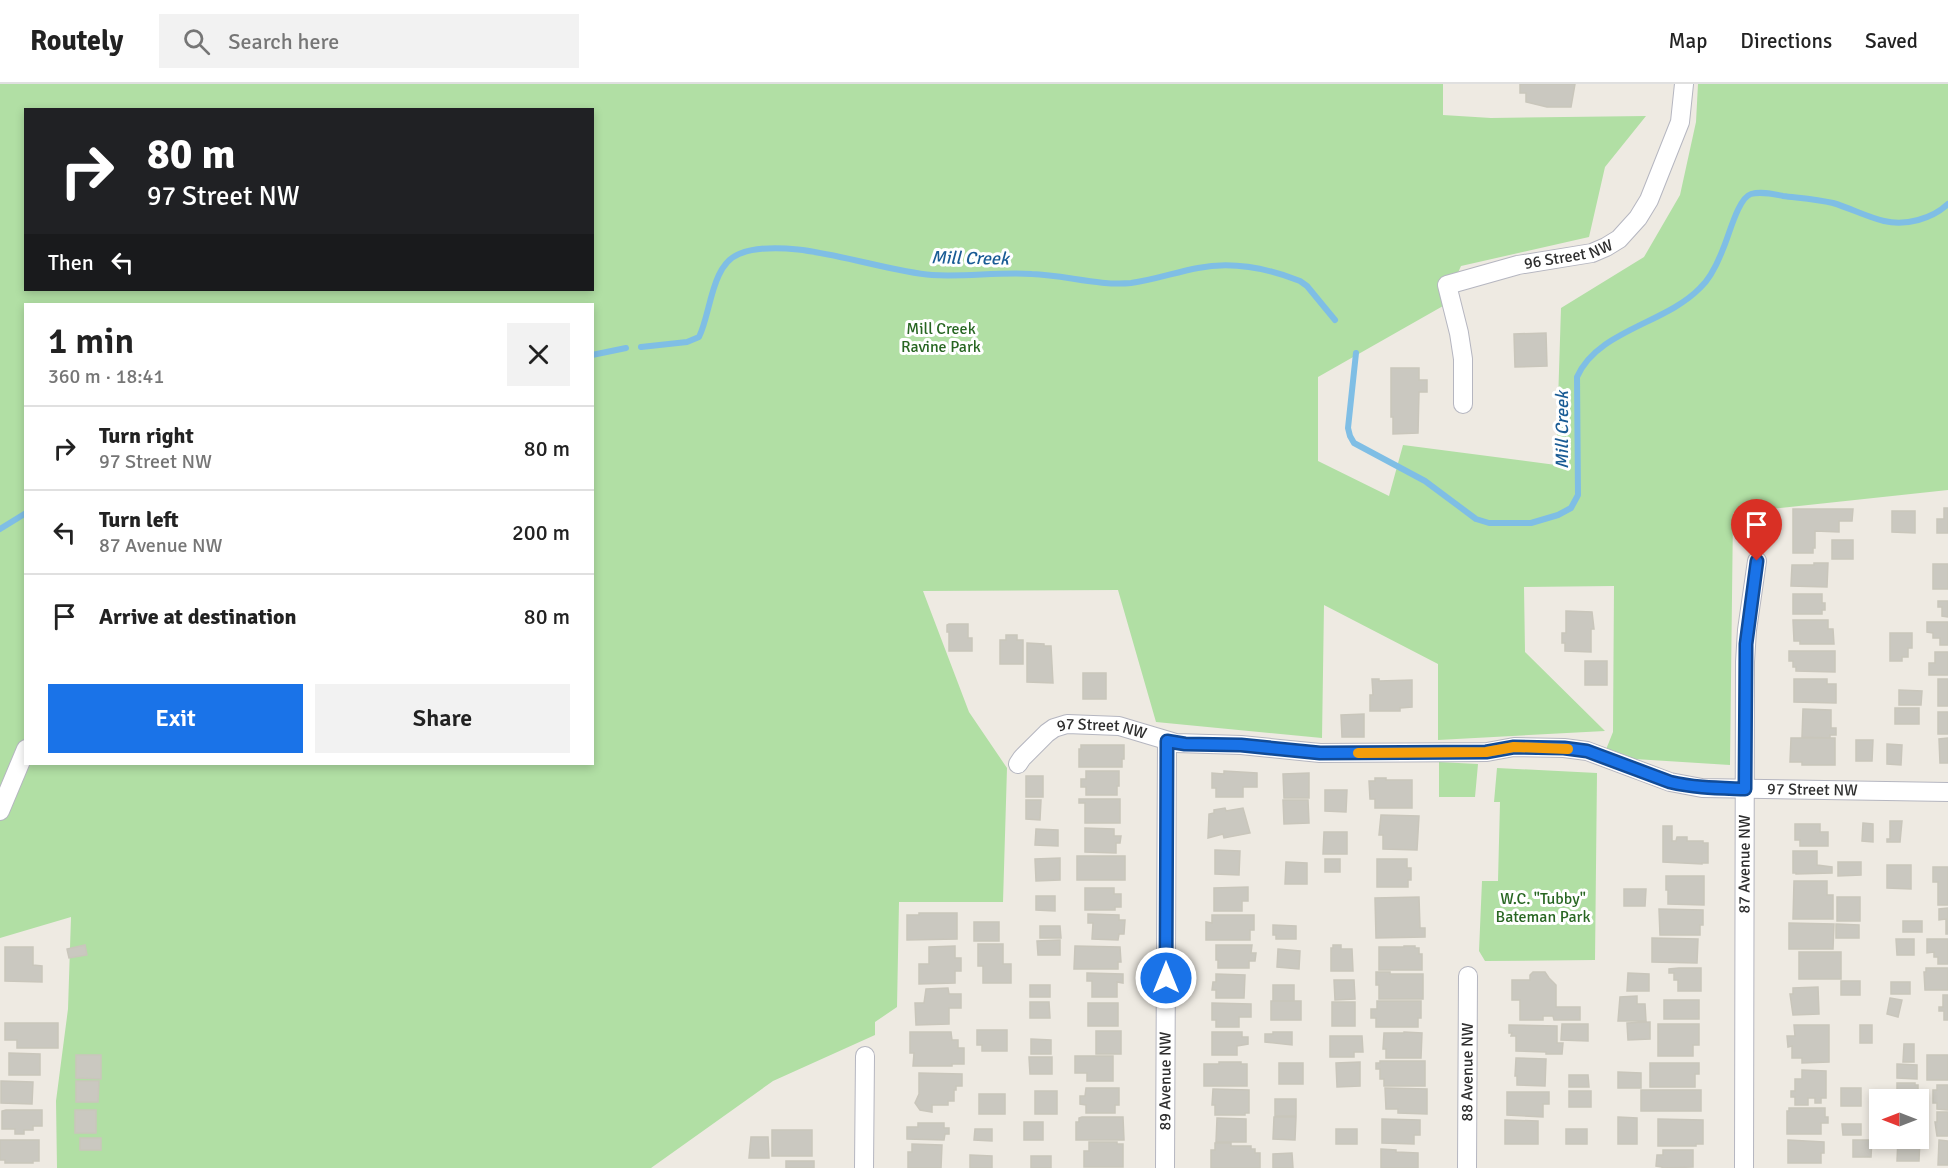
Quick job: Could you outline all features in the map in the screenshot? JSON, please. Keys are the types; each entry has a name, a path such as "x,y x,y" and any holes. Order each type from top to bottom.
{"street":[{"name":"96 Street NW","path":"1463,404 1463,359 1447,285 1518,265 1592,253 1619,239 1634,224 1649,200 1680,122 1684,84"},
{"name":"87 Avenue NW","path":"1743,1168 1746,644 1757,561"},
{"name":"97 Street NW","path":"1018,764 1054,728 1067,724 1112,725 1185,744 1241,745 1320,753 1486,752 1514,747 1564,748 1587,751 1670,782 1702,788 1948,792"},
{"name":"89 Avenue NW","path":"1165,1168 1167,741"},
{"path":"0,811 24,754"},
{"name":"88 Avenue NW","path":"1467,1168 1468,976"},
{"path":"864,1168 865,1056"}],"green space":[{"name":"Mill Creek Ravine Park","path":"0,84 1443,84 1443,115 1491,118 1646,116 1605,167 1589,237 1461,266 1443,306 1318,377 1318,461 1389,496 1403,445 1556,465 1561,308 1644,257 1680,195 1696,122 1698,84 1948,84 1948,490 1733,513 1730,765 1603,757 1613,732 1614,586 1524,587 1525,652 1605,731 1438,740 1438,664 1324,605 1322,738 1156,722 1118,590 923,591 969,712 1007,768 1003,902 899,902 897,1007 875,1022 875,1035 773,1081 651,1168 57,1168 56,1101 68,1009 71,917 0,938"},
{"path":"1439,762 1478,764 1475,797 1439,797"},
{"name":"W.C. \"Tubby\" Bateman Park","path":"1497,768 1597,773 1595,960 1485,961 1479,951 1482,881 1498,881 1500,802 1494,802"}],"building":[{"path":"1520,84 1575,84 1571,107 1547,107 1526,102 1526,93 1520,93"},
{"path":"1546,333 1547,366 1515,367 1514,334"},
{"path":"1391,368 1419,368 1419,380 1427,380 1427,392 1419,392 1418,433 1393,434"},
{"path":"1944,508 1948,508 1948,533 1937,533 1937,519 1944,519"},
{"path":"1793,509 1853,509 1852,521 1839,521 1839,532 1815,531 1813,553 1793,553"},
{"path":"1892,511 1915,511 1915,533 1892,532"},
{"path":"1832,540 1853,540 1853,559 1832,559"},
{"path":"1814,563 1828,563 1827,587 1791,586 1792,565 1814,565"},
{"path":"1933,564 1948,564 1948,589 1933,589"},
{"path":"1793,594 1822,594 1825,610 1822,610 1822,614 1793,614"},
{"path":"1938,601 1948,601 1948,617 1942,616 1942,607 1938,607"},
{"path":"1566,611 1592,612 1594,629 1591,629 1591,652 1565,651 1562,633 1566,633"},
{"path":"1793,620 1828,620 1828,629 1833,629 1834,644 1800,644 1800,641 1794,641"},
{"path":"1927,622 1948,622 1948,645 1940,645 1940,638 1933,638 1933,633 1927,632"},
{"path":"968,624 968,638 972,638 972,651 949,651 947,625"},
{"path":"1890,633 1912,633 1912,648 1908,648 1908,657 1902,657 1902,661 1890,661"},
{"path":"1006,635 1017,635 1017,640 1023,640 1023,664 1000,664 1000,640 1006,640"},
{"path":"1027,643 1051,646 1053,683 1027,682"},
{"path":"1789,651 1835,651 1835,672 1796,671 1793,661 1789,661"},
{"path":"1935,652 1948,652 1948,675 1929,675 1929,663 1935,663"},
{"path":"1585,661 1607,661 1607,685 1585,685"},
{"path":"1083,673 1106,673 1106,699 1083,699"},
{"path":"1372,679 1379,679 1379,681 1412,680 1412,707 1400,708 1400,711 1370,711 1370,695 1373,695"},
{"path":"1794,679 1827,679 1827,684 1836,684 1836,703 1794,702"},
{"path":"1938,679 1948,679 1948,706 1938,706"},
{"path":"1899,690 1922,691 1921,705 1899,705"},
{"path":"1895,708 1919,708 1919,724 1895,724"},
{"path":"1803,709 1831,710 1831,728 1836,728 1836,735 1830,735 1830,738 1802,737"},
{"path":"1938,712 1948,712 1948,734 1938,734"},
{"path":"1364,714 1364,737 1342,737 1341,715"},
{"path":"1791,738 1835,738 1835,765 1802,765 1802,762 1790,762"},
{"path":"1948,738 1948,763 1940,763 1939,739"},
{"path":"1856,740 1873,740 1872,761 1856,761"},
{"path":"1887,744 1902,745 1901,765 1887,764"},
{"path":"1081,745 1124,745 1122,767 1079,767"},
{"path":"1086,771 1119,771 1117,795 1086,795 1086,787 1081,787 1081,779 1086,779"},
{"path":"1224,771 1257,773 1257,787 1243,787 1243,797 1216,797 1216,788 1212,788 1212,773 1224,774"},
{"path":"1309,773 1309,798 1284,798 1283,774"},
{"path":"1026,776 1043,776 1043,797 1026,797"},
{"path":"1375,778 1412,780 1412,808 1375,808 1375,799 1370,799 1369,781 1375,781"},
{"path":"1325,790 1347,790 1346,812 1325,811"},
{"path":"1079,799 1120,799 1120,823 1085,823 1085,803 1079,803"},
{"path":"1026,800 1041,800 1040,820 1026,819"},
{"path":"1283,800 1308,800 1309,823 1284,824"},
{"path":"1225,808 1226,811 1243,808 1250,833 1224,838 1223,834 1208,838 1209,814 1214,813 1214,810"},
{"path":"1381,815 1419,816 1417,850 1383,849 1383,835 1379,835"},
{"path":"1890,821 1902,821 1900,842 1887,842 1887,839 1890,839"},
{"path":"1863,823 1873,824 1873,842 1862,841"},
{"path":"1795,824 1820,824 1820,832 1828,832 1828,846 1800,846 1800,840 1795,840"},
{"path":"1663,826 1672,826 1672,841 1676,841 1677,837 1687,837 1687,841 1708,843 1708,863 1663,862"},
{"path":"1085,828 1114,829 1114,836 1121,836 1120,843 1116,843 1116,853 1085,852"},
{"path":"1036,829 1058,830 1058,846 1035,845"},
{"path":"1324,832 1347,832 1347,854 1323,854"},
{"path":"1215,850 1240,851 1239,875 1215,874"},
{"path":"1793,851 1817,851 1817,865 1832,867 1832,873 1793,873"},
{"path":"1077,856 1125,856 1125,880 1077,880"},
{"path":"1060,858 1060,880 1036,881 1035,859"},
{"path":"1325,859 1340,859 1340,872 1325,872"},
{"path":"1377,859 1407,859 1407,868 1411,868 1411,880 1408,880 1408,887 1377,887"},
{"path":"1286,862 1307,863 1307,884 1285,884"},
{"path":"1838,862 1861,862 1861,875 1838,876"},
{"path":"1887,865 1911,865 1911,889 1887,888"},
{"path":"1933,867 1948,867 1948,905 1938,905 1938,882 1933,882"},
{"path":"1666,876 1704,876 1704,905 1668,904"},
{"path":"1794,881 1827,881 1827,895 1833,895 1833,919 1793,919"},
{"path":"1248,887 1248,901 1242,901 1242,911 1214,911 1214,888"},
{"path":"1085,888 1114,888 1114,894 1121,894 1121,907 1115,907 1115,910 1085,910"},
{"path":"1624,889 1646,889 1645,906 1624,906"},
{"path":"1036,896 1055,896 1055,911 1036,910"},
{"path":"1419,897 1420,928 1425,928 1425,937 1376,938 1375,898"},
{"path":"1837,897 1860,897 1860,921 1837,921"},
{"path":"1948,908 1948,934 1946,934 1946,919 1939,920 1939,909"},
{"path":"1659,909 1703,910 1700,935 1660,935"},
{"path":"919,913 957,913 957,939 907,940 907,915 919,915"},
{"path":"1088,914 1119,915 1119,920 1125,920 1124,934 1119,934 1118,940 1092,939 1093,923 1088,923"},
{"path":"1212,915 1254,915 1254,930 1250,930 1250,940 1206,940 1206,922 1212,923"},
{"path":"1903,921 1922,921 1922,932 1903,932"},
{"path":"974,922 999,922 999,941 974,941"},
{"path":"1789,923 1834,924 1833,949 1789,949"},
{"path":"1836,924 1859,925 1859,938 1836,938"},
{"path":"1273,925 1296,926 1296,939 1276,939 1276,935 1273,935"},
{"path":"1040,926 1060,926 1061,938 1040,938"},
{"path":"1652,938 1698,939 1697,963 1652,962"},
{"path":"1896,939 1914,939 1914,955 1897,955"},
{"path":"1927,939 1948,939 1948,964 1938,964 1938,957 1934,957 1934,952 1927,953"},
{"path":"1060,940 1060,955 1038,955 1037,941"},
{"path":"978,944 1003,944 1003,964 1011,964 1011,983 983,983 983,966 978,966"},
{"path":"85,945 87,955 69,958 67,949"},
{"path":"1216,945 1252,945 1251,953 1256,953 1255,961 1249,961 1249,968 1218,968"},
{"path":"1333,945 1341,945 1341,949 1352,949 1353,971 1331,971"},
{"path":"955,946 955,958 961,958 961,971 955,971 955,983 919,984 919,964 929,964 929,947"},
{"path":"1075,946 1120,947 1121,962 1118,962 1118,969 1074,969"},
{"path":"5,947 33,947 33,965 42,966 42,982 5,981"},
{"path":"1379,947 1419,948 1419,954 1422,954 1422,970 1379,970"},
{"path":"1278,949 1300,951 1299,969 1277,967"},
{"path":"1799,952 1841,952 1841,979 1799,979"},
{"path":"1701,968 1701,991 1678,991 1678,980 1674,980 1674,973 1669,973 1669,969"},
{"path":"1926,968 1948,968 1948,990 1925,990 1924,972"},
{"path":"1376,972 1423,974 1423,999 1379,999"},
{"path":"1533,972 1545,972 1556,985 1556,1007 1580,1007 1580,1020 1554,1020 1553,1016 1543,1016 1543,1020 1520,1020 1520,1000 1512,1000 1512,980 1530,980"},
{"path":"1087,973 1123,974 1123,983 1117,982 1117,997 1092,997 1092,981 1087,981"},
{"path":"1628,973 1649,974 1649,991 1627,991"},
{"path":"1216,974 1245,975 1244,998 1216,998 1216,990 1212,990 1213,982 1216,982"},
{"path":"1334,980 1354,980 1355,999 1335,1000"},
{"path":"1841,981 1860,981 1860,995 1841,995"},
{"path":"1891,982 1910,982 1910,994 1891,994"},
{"path":"1030,985 1050,985 1050,997 1030,997"},
{"path":"1273,985 1294,985 1294,1001 1273,1001"},
{"path":"1818,987 1819,1014 1793,1015 1790,994 1793,994 1793,988"},
{"path":"948,988 949,994 961,994 961,1008 949,1008 949,1024 916,1025 915,1003 924,1003 926,989"},
{"path":"1943,995 1948,995 1948,1020 1944,1020 1944,1011 1939,1011 1939,1007 1943,1007"},
{"path":"1637,996 1637,1004 1645,1004 1646,1021 1618,1021 1620,997"},
{"path":"1890,998 1902,1000 1898,1017 1887,1014"},
{"path":"1664,1000 1699,1000 1699,1019 1664,1019"},
{"path":"1271,1001 1301,1001 1301,1020 1271,1020"},
{"path":"1377,1001 1421,1001 1421,1018 1418,1018 1418,1027 1376,1027 1376,1018 1371,1018 1371,1009 1377,1009"},
{"path":"1030,1002 1049,1002 1050,1018 1030,1018"},
{"path":"1332,1002 1355,1002 1355,1026 1332,1026"},
{"path":"1088,1003 1118,1003 1118,1026 1088,1026"},
{"path":"1212,1003 1251,1004 1251,1017 1239,1017 1239,1027 1216,1027 1216,1020 1212,1020"},
{"path":"1650,1022 1650,1039 1628,1040 1627,1023"},
{"path":"5,1023 58,1023 58,1048 17,1048 17,1040 5,1040"},
{"path":"1562,1024 1588,1024 1588,1041 1561,1040"},
{"path":"1658,1024 1699,1024 1699,1045 1693,1045 1693,1056 1658,1056"},
{"path":"1509,1025 1557,1026 1557,1043 1563,1043 1562,1054 1516,1051 1516,1036 1511,1036 1512,1033 1509,1033"},
{"path":"1794,1025 1829,1025 1829,1062 1802,1063 1802,1058 1792,1058 1792,1046 1788,1047 1787,1036 1795,1036"},
{"path":"1860,1025 1872,1025 1872,1043 1860,1043"},
{"path":"977,1030 1007,1030 1007,1051 982,1051 982,1045 977,1045"},
{"path":"1096,1031 1121,1031 1121,1054 1096,1054"},
{"path":"910,1032 951,1032 952,1040 958,1040 958,1048 964,1048 964,1064 913,1066 914,1053 910,1053"},
{"path":"1212,1032 1242,1032 1242,1037 1248,1037 1248,1044 1237,1046 1237,1055 1212,1055"},
{"path":"1273,1032 1292,1032 1292,1045 1265,1042 1265,1034 1273,1034"},
{"path":"1384,1033 1422,1033 1421,1058 1386,1058 1386,1049 1383,1049"},
{"path":"1330,1036 1362,1036 1363,1052 1354,1052 1354,1057 1330,1057"},
{"path":"1031,1039 1051,1040 1051,1054 1031,1054"},
{"path":"1904,1044 1914,1044 1914,1062 1903,1062"},
{"path":"9,1053 40,1054 40,1075 9,1075"},
{"path":"76,1055 101,1055 101,1079 76,1078"},
{"path":"1927,1055 1948,1055 1948,1080 1927,1080"},
{"path":"1075,1056 1113,1056 1113,1081 1087,1081 1087,1073 1075,1073"},
{"path":"1029,1057 1052,1057 1052,1074 1030,1074"},
{"path":"1516,1058 1546,1059 1545,1086 1517,1085"},
{"path":"1380,1061 1425,1061 1425,1086 1384,1086 1384,1079 1380,1079 1380,1069 1376,1069 1376,1063"},
{"path":"1219,1062 1247,1064 1247,1086 1204,1086 1204,1064 1219,1064"},
{"path":"1360,1062 1360,1086 1337,1087 1336,1063"},
{"path":"1279,1063 1303,1063 1303,1084 1279,1084"},
{"path":"1650,1063 1699,1063 1699,1074 1695,1074 1695,1087 1650,1087"},
{"path":"1897,1064 1917,1065 1917,1079 1897,1078"},
{"path":"1802,1070 1826,1071 1826,1098 1821,1098 1821,1103 1815,1103 1815,1098 1808,1098 1808,1105 1795,1105 1795,1097 1791,1097 1791,1091 1795,1091 1795,1079 1802,1079"},
{"path":"1618,1072 1641,1073 1641,1088 1618,1088"},
{"path":"919,1073 962,1074 962,1086 956,1086 954,1101 948,1101 948,1105 932,1105 932,1112 920,1110 915,1103 919,1094"},
{"path":"1569,1075 1588,1075 1589,1087 1569,1087"},
{"path":"1,1081 33,1082 32,1104 1,1103"},
{"path":"76,1081 99,1081 98,1102 76,1102"},
{"path":"1897,1083 1918,1085 1918,1089 1897,1089"},
{"path":"1937,1085 1948,1085 1948,1110 1937,1109 1937,1103 1933,1103 1933,1090 1937,1090"},
{"path":"1086,1088 1119,1088 1119,1105 1115,1105 1115,1113 1086,1113 1086,1105 1080,1104 1080,1096 1085,1096"},
{"path":"1385,1088 1427,1089 1427,1114 1398,1113 1398,1109 1386,1109"},
{"path":"1841,1088 1861,1088 1861,1106 1841,1106"},
{"path":"1213,1089 1249,1090 1249,1113 1215,1115 1215,1105 1212,1105"},
{"path":"1641,1090 1701,1090 1701,1111 1641,1111"},
{"path":"1035,1091 1057,1091 1057,1114 1035,1114"},
{"path":"1569,1091 1591,1091 1591,1107 1569,1107"},
{"path":"1507,1092 1549,1092 1549,1104 1543,1104 1543,1117 1507,1115"},
{"path":"979,1094 1005,1094 1005,1114 979,1114"},
{"path":"1275,1099 1296,1099 1296,1116 1275,1116"},
{"path":"1789,1108 1825,1108 1828,1123 1821,1123 1821,1134 1787,1134"},
{"path":"42,1110 42,1126 33,1126 33,1130 24,1130 24,1134 15,1134 15,1129 2,1129 2,1111"},
{"path":"75,1110 96,1110 96,1133 75,1133"},
{"path":"1937,1112 1948,1112 1948,1136 1937,1136 1935,1122 1937,1122"},
{"path":"1123,1117 1124,1140 1076,1140 1076,1122 1079,1122 1079,1118"},
{"path":"1274,1117 1296,1117 1295,1140 1273,1139"},
{"path":"1618,1117 1637,1118 1637,1144 1618,1144"},
{"path":"1217,1118 1246,1119 1246,1142 1216,1142"},
{"path":"1382,1119 1420,1120 1420,1135 1414,1135 1414,1144 1382,1143"},
{"path":"1658,1119 1703,1120 1703,1144 1658,1146"},
{"path":"1505,1120 1538,1121 1538,1144 1505,1144"},
{"path":"1024,1122 1043,1122 1043,1140 1024,1140"},
{"path":"918,1123 944,1123 944,1128 949,1128 949,1134 945,1134 944,1140 907,1139 907,1127 918,1127"},
{"path":"1842,1124 1861,1124 1861,1135 1843,1135"},
{"path":"975,1129 992,1129 992,1141 974,1140"},
{"path":"1336,1129 1357,1129 1357,1144 1336,1144"},
{"path":"1566,1129 1587,1129 1587,1144 1566,1144"},
{"path":"772,1130 812,1130 812,1156 772,1156"},
{"path":"751,1137 768,1137 769,1158 749,1158"},
{"path":"80,1138 101,1138 101,1150 80,1150"},
{"path":"0,1140 39,1140 39,1161 5,1163 5,1160 0,1160"},
{"path":"1788,1140 1824,1142 1821,1163 1788,1163"},
{"path":"1853,1140 1869,1140 1871,1157 1853,1157"},
{"path":"1939,1140 1948,1141 1948,1165 1938,1165"},
{"path":"1089,1142 1123,1144 1123,1167 1084,1167 1084,1151 1089,1151"},
{"path":"1215,1143 1251,1146 1251,1149 1255,1149 1255,1153 1260,1153 1260,1168 1211,1168 1211,1150 1215,1150"},
{"path":"912,1144 942,1145 941,1168 908,1168 908,1152 912,1152"},
{"path":"1381,1149 1418,1153 1418,1168 1381,1168"},
{"path":"1898,1149 1920,1149 1919,1161 1897,1161"},
{"path":"1663,1150 1693,1150 1693,1167 1662,1168 1656,1166 1657,1155 1663,1155"},
{"path":"1292,1153 1293,1168 1273,1168 1273,1154"},
{"path":"970,1155 992,1156 992,1168 970,1168"},
{"path":"1031,1156 1051,1156 1051,1168 1031,1168"},
{"path":"786,1161 814,1161 814,1168 786,1168"}],"waterway":[{"name":"Mill Creek","path":"1356,353 1348,428 1354,443 1425,481 1476,519 1489,523 1531,523 1558,515 1571,508 1578,495 1577,377 1587,361 1600,348 1686,300 1704,284 1716,265 1738,210 1746,197 1755,193 1763,193 1820,200 1878,219 1901,223 1927,217 1948,204"},
{"name":"Mill Creek","path":"641,347 687,342 699,337 717,279 730,260 739,254 759,249 783,248 932,275 1032,274 1119,284 1140,282 1211,266 1250,267 1300,281 1307,286 1335,320"},
{"name":"Mill Creek","path":"594,355 626,348"},
{"name":"Mill Creek","path":"0,529 24,514"}],"slow traffic":[{"path":"1358,753 1486,752 1514,747 1568,749"}],"route":[{"path":"1166,978 1167,741 1320,753 1486,752 1514,747 1564,748 1587,751 1670,782 1702,788 1745,789 1745,662 1757,561"}]}
